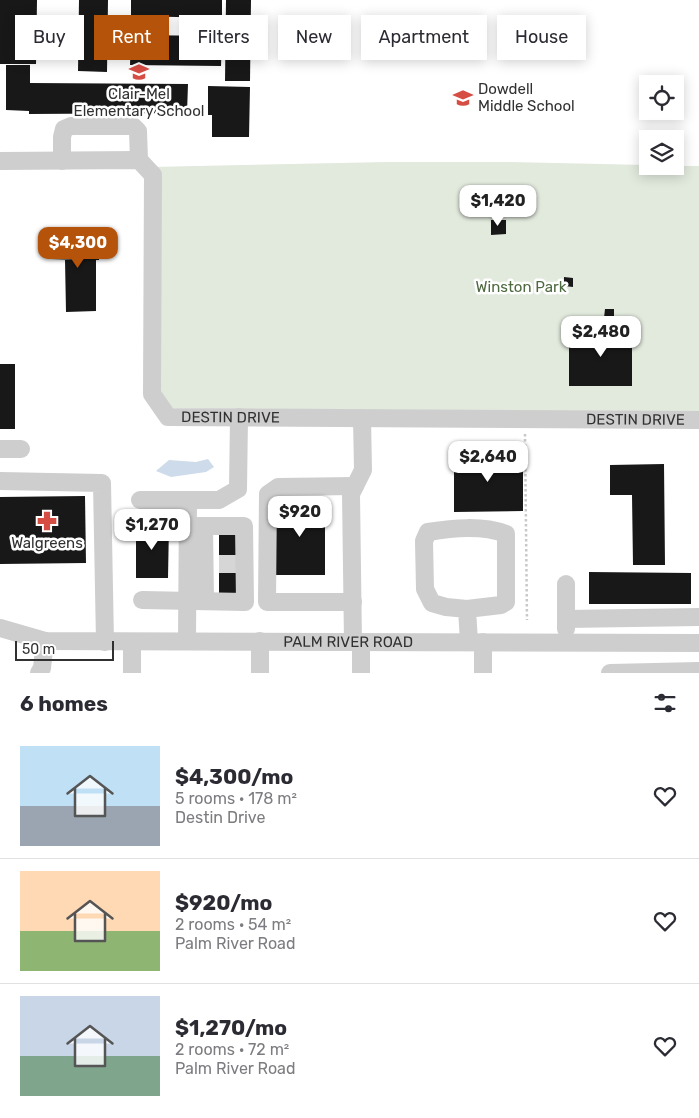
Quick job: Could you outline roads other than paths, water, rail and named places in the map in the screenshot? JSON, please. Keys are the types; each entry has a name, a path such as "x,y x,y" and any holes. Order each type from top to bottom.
{"street":[{"path":"0,161 62,161 139,160 138,132 134,126 71,126 64,129 62,136 62,161"},
{"name":"DESTIN DRIVE","path":"139,160 153,175 152,394 168,417 699,420"},
{"path":"140,500 219,500 238,488 239,417"},
{"path":"361,673 352,602 351,494 363,470 362,418"},
{"path":"0,449 21,449"},
{"path":"0,481 102,483 105,642"},
{"path":"352,602 267,602 268,494 278,486 355,486"},
{"path":"187,641 196,601 212,564 196,526 188,500"},
{"path":"142,600 244,602 242,564 244,526 196,526"},
{"path":"196,526 196,601"},
{"path":"446,529 487,529 506,534 506,602 501,606 467,609 432,604 425,589 424,541 428,532 446,529"},
{"path":"566,584 566,642"},
{"path":"467,609 483,673"},
{"path":"566,619 694,618 688,643 674,672"},
{"name":"PALM RIVER ROAD","path":"0,628 45,641 688,643"},
{"path":"40,673 45,641"},
{"path":"260,641 260,673"},
{"path":"132,642 132,673"},
{"path":"610,673 699,671"}],"water":[{"path":"208,459 214,467 206,472 171,477 156,471 169,460 196,462"}],"tunnel":[{"path":"219,564 239,564"}],"place":[{"name":"Clair-Mel Elementary School","path":"139,72"},
{"name":"Dowdell Middle School","path":"463,98"},
{"name":"Walgreens","path":"47,521"}],"park label":[{"name":"Winston Park","path":"521,287"}]}
